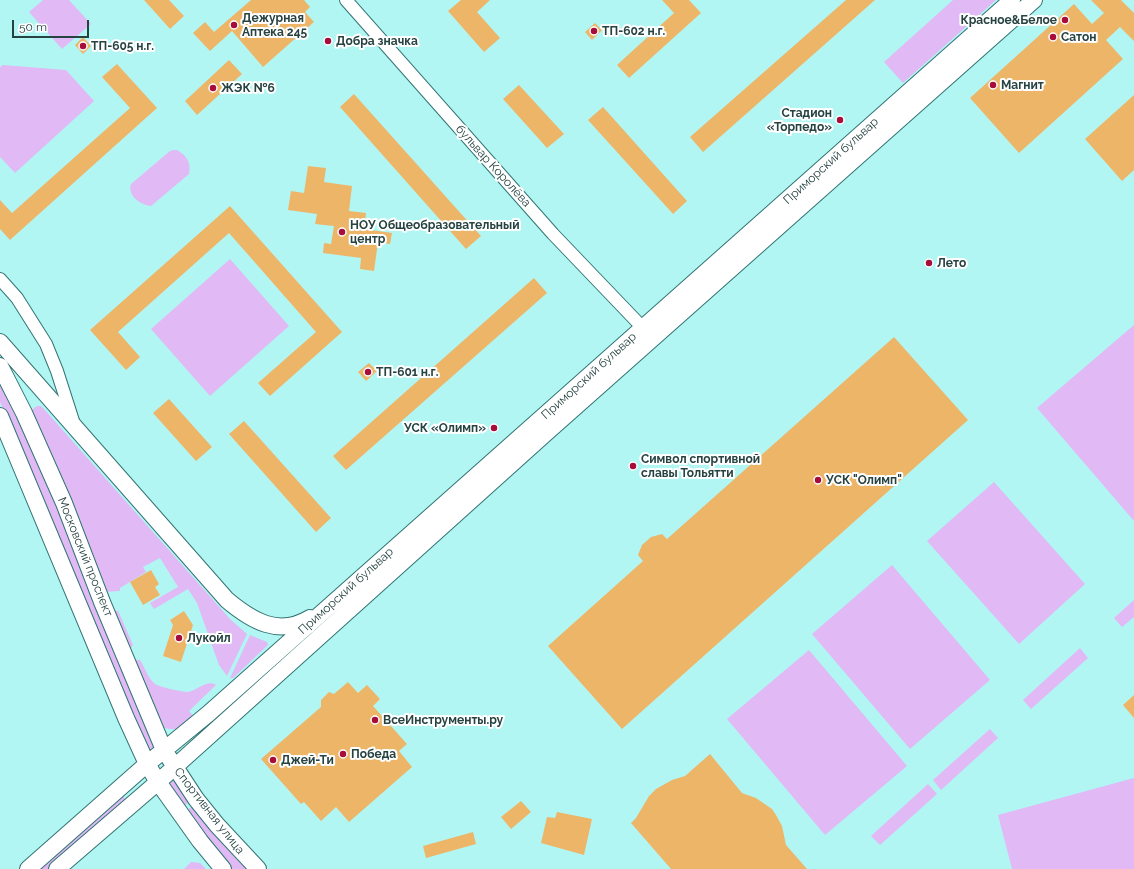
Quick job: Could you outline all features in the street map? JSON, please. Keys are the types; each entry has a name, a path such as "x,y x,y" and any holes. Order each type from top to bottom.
{"main road":[{"name":"Приморский бульвар","path":"147,764 208,714 1012,0"},
{"path":"57,869 158,782 558,422 1034,0"},
{"path":"0,342 227,600 241,612 270,626 286,627 303,622 327,608"},
{"name":"Московский проспект","path":"2,371 24,413 64,503 105,609 164,750"},
{"name":"Московский проспект","path":"0,416 126,718 147,764"},
{"name":"Спортивная улица","path":"164,750 196,799 217,825 258,869"},
{"path":"28,869 147,764"},
{"name":"Спортивная улица","path":"147,764 200,841 223,869"}],"street":[{"name":"бульвар Королёва","path":"346,0 553,234 643,328"},
{"path":"0,279 18,298 46,344 57,371 75,427"},
{"path":"38,387 52,387 57,380 57,371"}],"shaded area":[{"path":"43,0 69,0 91,24 62,49 29,12"},
{"path":"953,0 996,0 903,83 884,62"},
{"path":"3,65 66,70 94,101 15,173 0,157 0,67"},
{"path":"173,150 177,150 188,160 189,174 151,206 139,202 135,199 131,192 131,184"},
{"path":"230,259 289,326 210,396 151,329"},
{"path":"1134,325 1134,521 1037,408"},
{"path":"0,379 49,486 155,748 151,752 147,749 29,465 0,402"},
{"path":"37,406 41,406 44,409 230,619 247,634 227,676 219,665 197,603 188,589 154,609 150,603 178,587 160,558 143,567 146,572 120,588 120,591 103,592 30,413"},
{"path":"994,482 1085,584 1019,644 927,541"},
{"path":"892,565 990,680 910,749 812,634"},
{"path":"1134,600 1134,617 1122,627 1114,618"},
{"path":"113,611 118,611 119,613 133,645 131,648 128,649"},
{"path":"250,635 267,642 268,645 233,678 230,678"},
{"path":"1080,648 1088,658 1031,709 1023,700"},
{"path":"809,650 907,766 825,835 727,719"},
{"path":"135,660 140,660 148,676 155,684 161,687 188,692 209,683 216,685 189,711 194,717 180,728 167,729 162,727"},
{"path":"990,729 998,738 941,790 933,780"},
{"path":"1134,778 1134,869 1012,869 998,815"},
{"path":"171,779 177,784 190,801 182,808 168,782"},
{"path":"928,784 937,794 880,845 871,836"},
{"path":"121,795 125,798 124,803 48,869 36,869"},
{"path":"194,805 250,869 232,869 185,812"},
{"path":"191,862 200,863 206,869 184,869"}],"building":[{"path":"144,0 169,0 184,16 170,29"},
{"path":"251,0 304,0 310,7 305,12 314,22 263,67 232,31 210,51 193,33 205,22 214,32"},
{"path":"461,0 490,0 477,12 500,38 484,52 448,11"},
{"path":"662,0 689,0 701,13 629,78 617,65 674,13"},
{"path":"846,0 875,0 703,152 690,137"},
{"path":"1091,0 1121,0 1134,13 1134,41 1120,27 1106,40 1123,59 1019,153 970,98 1074,4 1092,24 1104,13"},
{"name":"ТП-602 н.г.","path":"595,23 602,30 592,40 585,32"},
{"name":"ТП-605 н.г.","path":"83,37 91,46 83,54 75,45"},
{"name":"ЖЭК №6","path":"229,60 242,74 197,115 185,101"},
{"path":"117,64 157,108 10,240 0,229 0,200 12,213 130,108 102,77"},
{"path":"519,85 564,134 547,148 503,99"},
{"path":"354,94 481,236 466,249 340,107"},
{"path":"1134,95 1134,170 1122,181 1085,139"},
{"path":"603,107 687,201 673,214 588,120"},
{"path":"308,166 326,168 324,182 352,186 349,211 366,213 364,229 392,233 390,244 378,242 374,271 360,269 361,258 323,253 324,243 331,244 334,226 315,224 317,214 288,210 291,191 304,193"},
{"path":"230,206 342,332 270,396 258,383 316,332 229,233 118,332 140,357 126,370 90,330"},
{"path":"534,278 547,293 346,470 333,456"},
{"name":"УСК \"Олимп\"","path":"894,337 968,420 622,729 548,646 643,561 638,555 642,545 651,537 662,534 667,539"},
{"name":"ТП-601 н.г.","path":"369,363 377,371 366,381 358,372"},
{"path":"169,399 212,447 196,461 153,413"},
{"path":"244,421 331,518 316,532 229,434"},
{"path":"151,570 159,584 155,587 160,595 143,605 130,582"},
{"name":"Лукойл","path":"184,611 193,625 181,662 163,656 173,625 170,620"},
{"path":"348,682 358,693 367,685 380,699 373,706 407,744 399,751 412,767 349,822 336,807 321,821 304,802 301,804 261,759 321,707 321,700 329,692 334,694"},
{"path":"1134,695 1134,718 1123,705"},
{"path":"710,754 742,793 756,798 772,809 782,826 786,845 807,869 671,869 631,823 636,818 649,796 656,789 672,780 685,776"},
{"path":"521,801 531,812 511,829 501,817"},
{"path":"557,812 592,819 584,855 541,843 547,817 555,818"},
{"path":"473,832 476,844 426,858 423,846"}],"place":[{"name":"Красное&Белое","path":"1065,20"},
{"name":"Дежурная Аптека 245","path":"234,25"},
{"name":"ТП-602 н.г.","path":"594,31"},
{"name":"Сатон","path":"1053,37"},
{"name":"Добра значка","path":"328,41"},
{"name":"ТП-605 н.г.","path":"83,46"},
{"name":"Магнит","path":"993,85"},
{"name":"ЖЭК №6","path":"213,88"},
{"name":"Стадион «Торпедо»","path":"840,120"},
{"name":"НОУ Общеобразовательный центр","path":"342,232"},
{"name":"Лето","path":"929,263"},
{"name":"ТП-601 н.г.","path":"368,372"},
{"name":"УСК «Олимп»","path":"494,428"},
{"name":"Символ спортивной славы Тольятти","path":"633,466"},
{"name":"УСК \"Олимп\"","path":"818,480"},
{"name":"Лукойл","path":"179,638"},
{"name":"ВсеИнструменты.ру","path":"375,720"},
{"name":"Победа","path":"343,754"},
{"name":"Джей-Ти","path":"273,760"}]}
